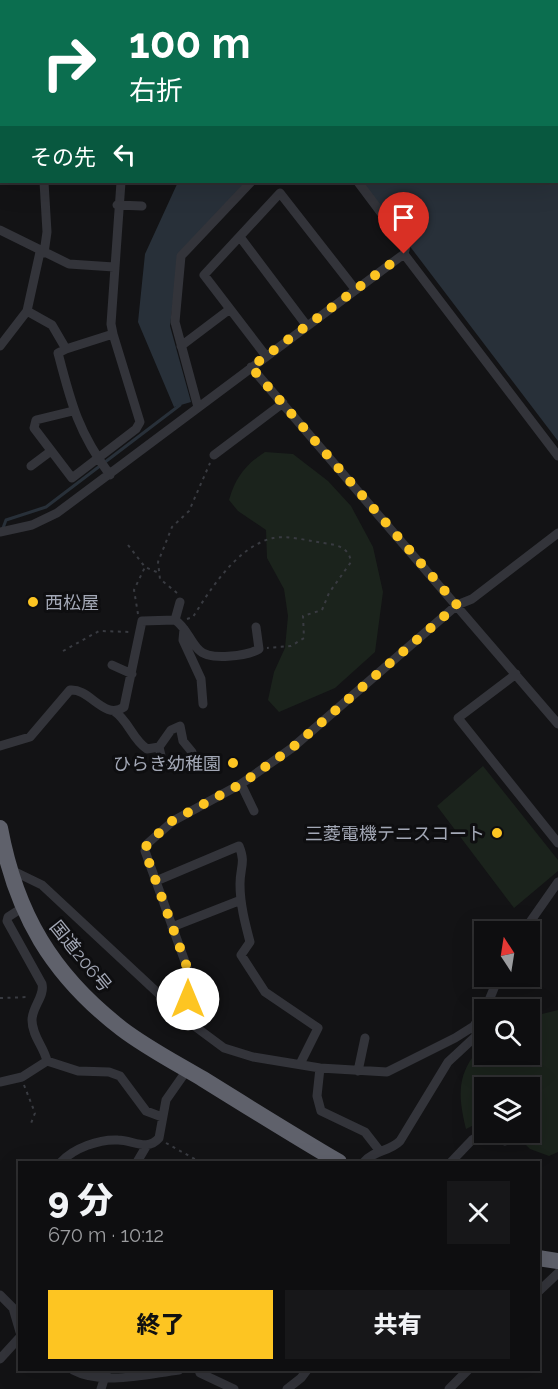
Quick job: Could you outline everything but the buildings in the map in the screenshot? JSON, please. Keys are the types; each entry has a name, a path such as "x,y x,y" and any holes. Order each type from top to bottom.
{"highway":[{"name":"国道206号","path":"0,828 8,868 22,908 49,953 82,995 124,1030 337,1161"},
{"path":"540,1258 558,1261"}],"street":[{"path":"0,345 27,311 47,232 44,183"},
{"path":"74,411 36,420 34,428 72,478 136,429 140,422 111,324 120,183"},
{"path":"198,407 175,322 182,256 250,183"},
{"path":"3,531 44,521 404,254 406,246 359,183"},
{"path":"266,356 204,275 280,193 355,289"},
{"path":"117,205 142,206"},
{"path":"1,232 69,264 114,267"},
{"path":"240,237 307,326"},
{"path":"404,254 558,456"},
{"path":"181,346 230,309"},
{"path":"27,311 52,325 66,349"},
{"path":"108,472 86,442 74,411 58,353 113,334"},
{"path":"251,367 558,724"},
{"path":"214,455 283,403"},
{"path":"31,466 51,451"},
{"path":"184,1017 192,981 145,851 147,844 172,821 241,784 333,714 354,692 457,605 472,599 558,533"},
{"path":"180,602 179,624 183,640 201,679 203,705"},
{"path":"114,711 124,707 142,621 179,624 203,654 247,655 259,650 256,627"},
{"path":"112,665 132,674"},
{"path":"516,674 459,718 558,843"},
{"path":"0,746 30,738 70,690 78,690 125,719 141,745 147,749 159,747 171,730 180,726 183,741 192,752"},
{"path":"159,747 163,764"},
{"path":"241,784 254,811"},
{"path":"156,881 239,846 244,859 240,882 241,900 250,942 241,955 265,992 318,1028 300,1064"},
{"path":"8,868 42,885 204,1035 224,1048 253,1057 320,1068 387,1072 455,1038 474,1025"},
{"path":"531,921 558,882"},
{"path":"172,927 241,900"},
{"path":"22,908 8,917 7,921 44,990 38,999 32,1017 32,1027 47,1061 78,1071 109,1072 120,1076 146,1111 162,1117"},
{"path":"357,1071 365,1038"},
{"path":"365,1161 379,1150 390,1149 400,1142 448,1062 474,1038"},
{"path":"0,1082 22,1077 47,1061"},
{"path":"320,1068 316,1096 318,1108 328,1116 365,1132 379,1150"},
{"path":"138,1161 147,1145 159,1138 166,1100 187,1070"},
{"path":"452,1161 474,1139"},
{"path":"62,1161 72,1153 103,1140 120,1140 147,1145"},
{"path":"540,1290 558,1273"},
{"path":"0,1295 13,1308 18,1325"},
{"path":"0,1359 16,1347"},
{"path":"76,1371 90,1376 155,1371"},
{"path":"199,1371 234,1389"},
{"path":"287,1389 307,1371"},
{"path":"449,1389 467,1371"},
{"path":"101,1389 106,1373"}],"path":[{"path":"180,602 176,590 160,579 158,562 172,528 189,511 214,455"},
{"path":"179,624 193,617 201,601 236,558 272,538 289,537 301,542 337,545 345,549 351,562 329,593 322,610 303,616 304,638 291,646 259,650"},
{"path":"128,545 145,567 159,573"},
{"path":"142,621 135,607 134,591 145,567"},
{"path":"63,651 99,631 140,633"},
{"path":"0,998 38,999"},
{"path":"22,1077 36,1118 30,1126"},
{"path":"159,1138 198,1161"}],"shaded area":[{"path":"178,183 246,183 179,255 170,326 191,402 174,407 138,322 145,254"},
{"path":"362,183 558,183 558,441"},
{"path":"265,452 293,454 328,481 351,506 373,547 383,592 375,652 335,688 279,712 268,700 274,672 285,648 288,616 284,589 267,558 266,530 238,511 229,500 242,472"},
{"name":"三菱電機テニスコート","path":"483,766 558,860 558,871 514,908 437,806"},
{"path":"558,1010 558,1152 549,1156 530,1149 524,1143 540,1143 540,1077 474,1077 474,1125 466,1129 461,1104 464,1073 474,1056 474,1065 540,1065 540,1014"}],"waterway":[{"path":"3,528 6,520 46,507 180,405"}],"place":[{"name":"西松屋","path":"33,602"},
{"name":"ひらき幼稚園","path":"233,763"},
{"name":"三菱電機テニスコート","path":"497,833"}],"route":[{"path":"188,999 192,981 145,851 147,844 172,821 241,784 292,748 457,605 251,367 404,254"}]}
